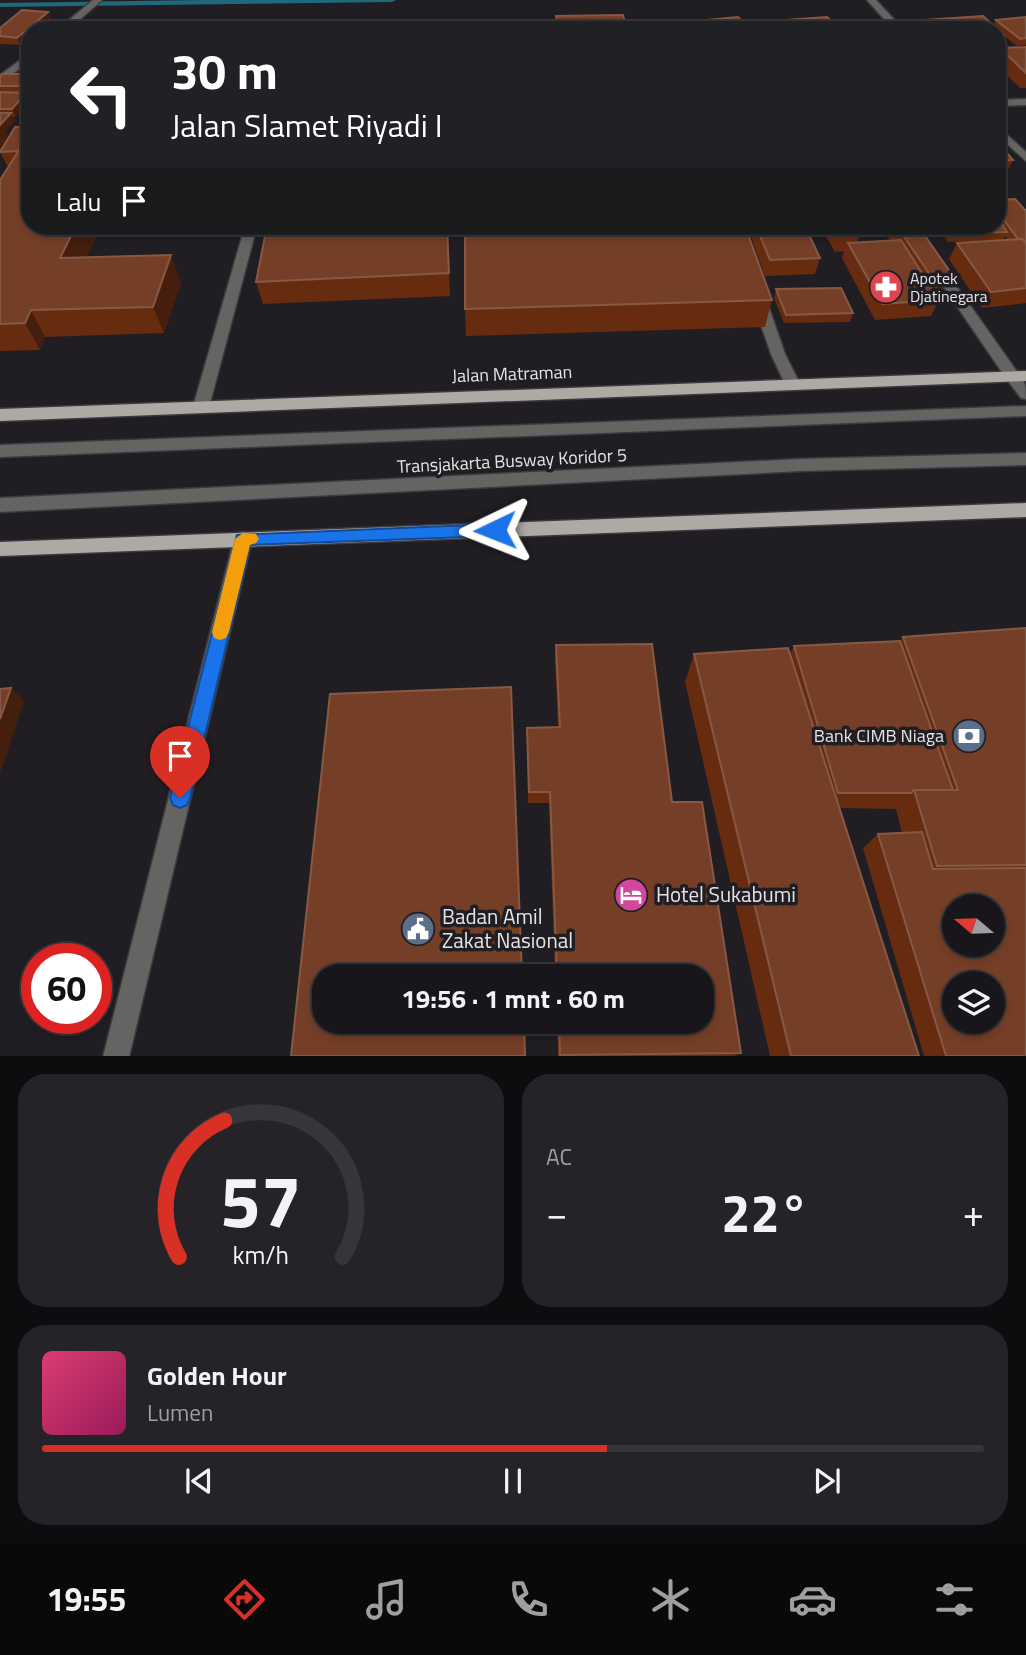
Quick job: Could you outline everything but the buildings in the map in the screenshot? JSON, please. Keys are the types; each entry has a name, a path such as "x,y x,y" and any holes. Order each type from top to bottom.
{"main road":[{"name":"Jalan Matraman","path":"0,415 1020,377"},
{"path":"0,549 1026,510"}],"street":[{"path":"73,21 98,0"},
{"path":"871,0 891,21"},
{"path":"0,80 21,63"},
{"path":"1006,103 1026,102"},
{"path":"1006,138 1026,158"},
{"path":"201,407 249,235"},
{"path":"915,235 1020,377 1026,394"},
{"path":"756,290 778,354 792,384"},
{"name":"Transjakarta Busway Koridor 5","path":"0,451 1026,411"},
{"name":"Transjakarta Busway Koridor 5","path":"0,505 802,465 1026,460"},
{"path":"116,1056 243,539"}],"waterway":[{"path":"0,5 392,0"}],"slow traffic":[{"path":"220,632 243,539 251,539"}],"place":[{"name":"Apotek Djatinegara","path":"886,287"},
{"name":"Bank CIMB Niaga","path":"969,736"},
{"name":"Hotel Sukabumi","path":"631,895"},
{"name":"Badan Amil Zakat Nasional","path":"418,929"}],"route":[{"path":"180,798 243,539 495,530"}]}
